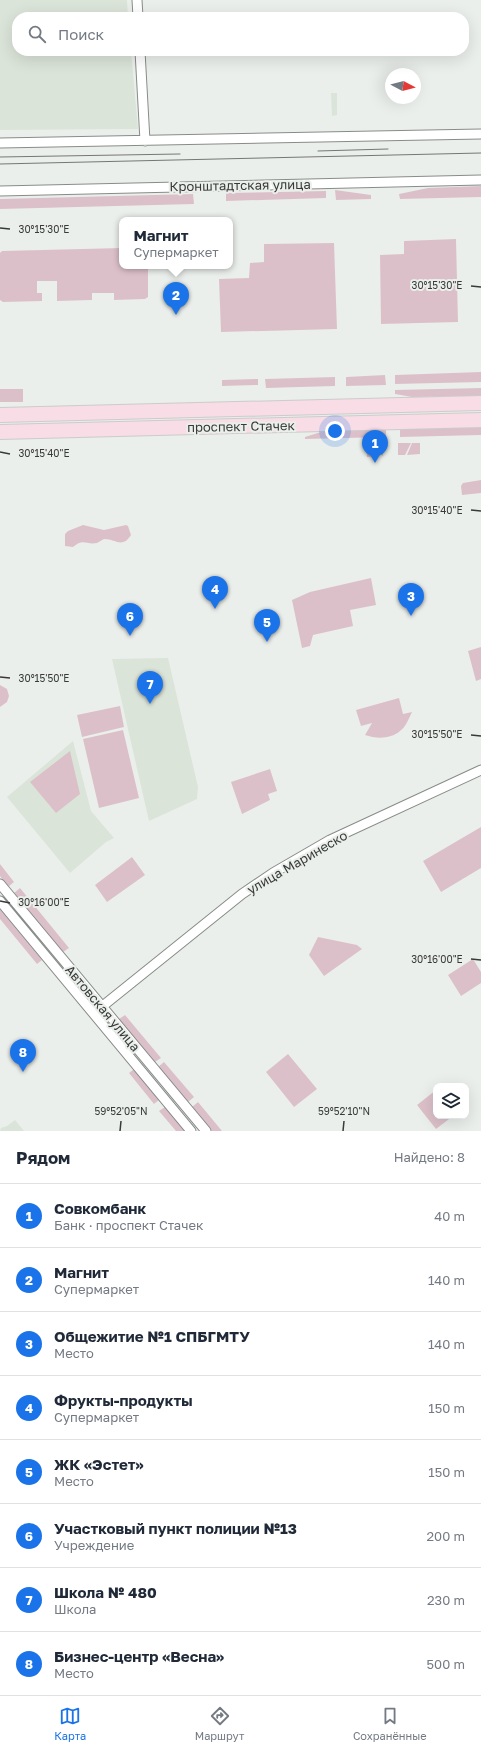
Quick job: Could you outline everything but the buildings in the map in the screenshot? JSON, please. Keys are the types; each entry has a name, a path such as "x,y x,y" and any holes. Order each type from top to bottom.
{"main road":[{"name":"проспект Стачек","path":"0,414 481,403"},
{"name":"проспект Стачек","path":"0,432 481,420"}],"street":[{"path":"137,0 138,12"},
{"path":"140,56 145,141"},
{"path":"0,143 481,134"},
{"name":"Кронштадтская улица","path":"0,191 481,180"},
{"name":"улица Маринеско","path":"94,1013 242,894 273,873 330,840 481,770"},
{"name":"Автовская улица","path":"0,884 206,1131"},
{"name":"Автовская улица","path":"0,901 191,1131"}],"shaded area":[{"path":"0,0 127,0 128,12 12,12 12,56 131,56 138,129 0,130"},
{"path":"331,93 337,93 337,115 332,116"},
{"path":"481,186 481,197 400,199 399,194 428,188"},
{"path":"335,190 371,195 371,199 336,200"},
{"path":"326,191 326,198 226,201 226,193"},
{"path":"193,194 194,204 0,209 0,199"},
{"path":"456,239 458,322 381,324 380,255 404,254 404,241"},
{"path":"334,243 337,329 221,332 219,279 249,278 250,263 264,262 264,244"},
{"path":"119,248 119,269 148,269 148,297 145,299 114,300 114,293 92,293 92,300 57,301 57,281 37,281 37,293 42,293 42,301 3,302 0,300 0,253 2,251"},
{"path":"481,372 481,382 395,384 395,375"},
{"path":"385,375 386,385 346,386 346,377"},
{"path":"335,377 335,386 266,388 265,379"},
{"path":"258,379 258,385 222,386 222,380"},
{"path":"481,388 481,396 412,397 395,394 395,390"},
{"path":"0,389 23,389 23,402 0,402"},
{"path":"481,427 481,435 400,437 400,429"},
{"path":"386,429 386,437 305,439 305,437 324,431"},
{"path":"398,443 411,443 405,455 398,455"},
{"path":"412,443 420,443 420,454 407,455"},
{"path":"366,444 380,456 367,457"},
{"path":"369,444 383,444 383,456"},
{"path":"481,480 481,493 462,495 461,486 463,483"},
{"path":"83,525 104,530 126,525 128,526 131,535 125,542 104,539 97,543 82,542 73,547 65,546 65,534 68,531"},
{"path":"371,578 376,605 350,610 353,626 313,635 310,646 302,648 292,600 310,592"},
{"path":"481,647 481,679 476,681 468,651"},
{"path":"168,658 198,787 197,799 149,821 112,659"},
{"path":"0,685 7,689 9,696 7,702 0,707"},
{"path":"399,698 403,714 412,712 404,727 396,734 388,737 379,738 365,735 372,723 361,726 356,710"},
{"path":"120,706 124,727 82,737 77,715"},
{"path":"123,730 139,798 99,808 83,739"},
{"path":"73,741 91,811 114,838 106,842 70,873 7,797"},
{"path":"70,751 80,794 56,813 30,782"},
{"path":"270,769 277,791 268,794 270,800 242,814 231,782"},
{"path":"481,827 481,868 441,892 423,861"},
{"path":"132,857 145,875 107,902 95,885"},
{"path":"0,864 14,882 8,887 0,876"},
{"path":"20,888 69,948 63,952 14,893"},
{"path":"0,909 42,960 37,964 0,919"},
{"path":"318,937 357,945 362,949 324,976 309,955"},
{"path":"473,959 481,972 481,983 461,996 448,975"},
{"path":"125,1015 161,1058 155,1062 119,1019"},
{"path":"288,1054 317,1089 294,1107 266,1072"},
{"path":"164,1062 194,1097 188,1102 158,1067"},
{"path":"134,1069 159,1100 154,1104 129,1073"},
{"path":"433,1092 433,1119 449,1119 436,1129 417,1105"},
{"path":"198,1102 222,1131 212,1131 192,1107"},
{"path":"165,1107 185,1131 176,1131 159,1111"},
{"path":"15,1120 24,1131 0,1131 1,1128 7,1126"}],"tram line":[{"path":"318,151 388,149"},
{"path":"0,164 481,153"},
{"path":"0,157 180,154"}],"place":[{"name":"Магнит","path":"176,315"},
{"name":"Совкомбанк","path":"375,463"},
{"name":"Фрукты-продукты","path":"215,609"},
{"name":"Общежитие №1 СПБГМТУ","path":"411,616"},
{"name":"Участковый пункт полиции №13","path":"130,636"},
{"name":"ЖК «Эстет»","path":"267,642"},
{"name":"Школа № 480","path":"150,704"},
{"name":"Бизнес-центр «Весна»","path":"23,1072"}]}
